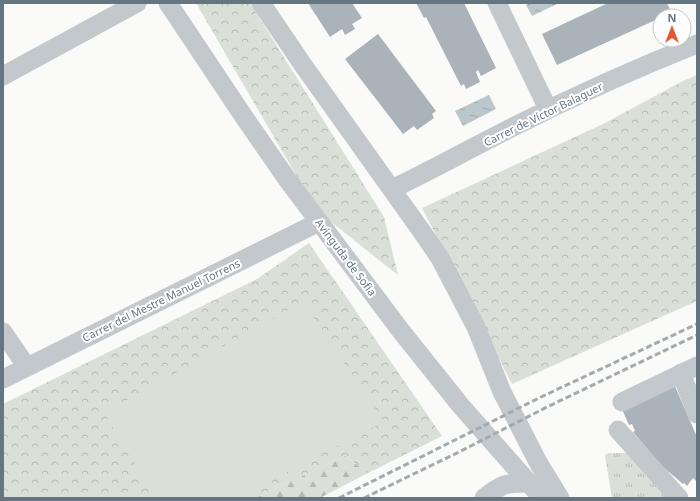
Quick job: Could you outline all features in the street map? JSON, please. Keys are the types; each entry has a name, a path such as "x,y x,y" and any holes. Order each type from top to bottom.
{"street":[{"path":"3,76 137,3"},
{"name":"Avinguda de Sofia","path":"168,3 287,179 401,331 461,406 542,498"},
{"path":"261,3 303,65 440,258 476,327 502,392 539,464 560,498"},
{"path":"497,3 548,109"},
{"name":"Carrer de Víctor Balaguer","path":"392,189 548,109 697,44"},
{"name":"Carrer del Mestre Manuel Torrens","path":"3,379 319,222"},
{"path":"3,332 27,367"},
{"path":"622,402 689,370 697,414"},
{"path":"618,430 680,498"},
{"path":"484,498 496,488 503,485 510,483 529,483"}],"green space":[{"path":"196,3 250,3 384,217 398,275 317,211"},
{"path":"697,75 697,301 512,384 422,208 603,124"},
{"path":"309,243 442,436 368,473 345,456 255,498 3,498 3,404 257,279"},
{"path":"303,302 384,422 236,498 156,498 104,413"},
{"path":"609,453 627,453 672,498 612,498 605,456"},
{"path":"345,456 368,473 320,498 255,498"}],"water":[{"path":"530,3 559,3 532,16 526,5"},
{"path":"489,95 496,109 463,126 455,111"}],"building":[{"path":"308,3 352,3 362,18 352,24 355,29 345,35 342,29 330,37"},
{"path":"416,3 464,3 496,68 481,76 478,70 476,72 480,82 466,89 464,84 461,86 426,17 424,18"},
{"path":"608,3 667,3 669,8 652,8 652,22 557,65 542,34"},
{"path":"378,34 436,111 432,114 434,118 417,130 414,126 403,134 345,59"},
{"path":"674,384 697,437 697,482 693,478 687,486 662,466 633,432 635,431 632,424 629,425 621,407"}],"railway":[{"path":"339,498 541,397 697,324"},
{"path":"364,498 547,407 697,335"}]}
